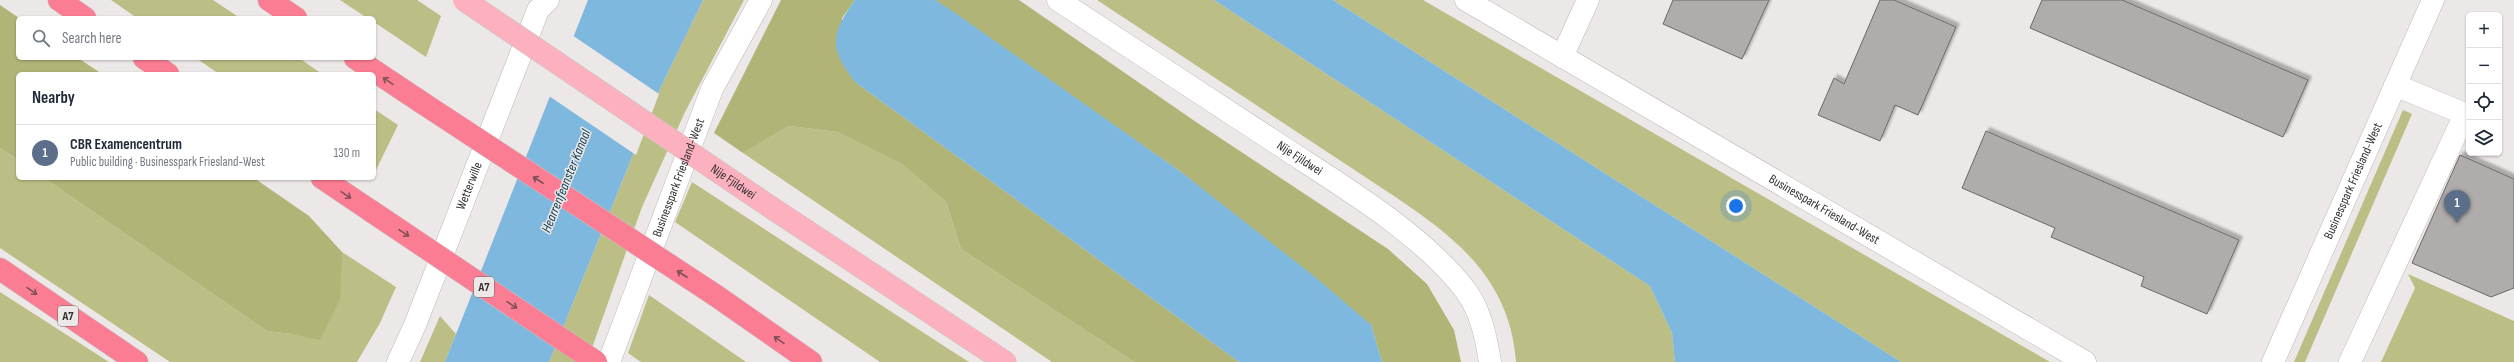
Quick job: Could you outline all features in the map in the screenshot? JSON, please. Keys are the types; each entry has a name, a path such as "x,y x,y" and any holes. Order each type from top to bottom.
{"highway":[{"path":"59,0 82,16"},
{"path":"269,0 293,16"},
{"path":"147,60 165,72"},
{"path":"358,60 715,295 811,362"},
{"name":"A7","path":"325,180 596,362"},
{"name":"A7","path":"0,268 138,362"}],"main road":[{"name":"Nije Fjildwei","path":"464,0 763,202 1005,362"}],"street":[{"name":"Businesspark Friesland-West","path":"609,362 712,90 761,0"},
{"name":"Nije Fjildwei","path":"1058,0 1321,172 1374,209 1426,250 1456,279 1476,309 1483,326 1490,362"},
{"name":"Businesspark Friesland-West","path":"1466,0 2085,362"},
{"path":"1562,57 1588,0"},
{"name":"Businesspark Friesland-West","path":"2273,362 2432,0"},
{"name":"Wetterwille","path":"398,362 415,325 541,3"},
{"path":"2350,362 2465,114 2395,85"}],"green space":[{"path":"111,0 213,0 237,16 134,16"},
{"path":"340,0 417,0 441,16 426,57 376,23 376,16 364,16"},
{"path":"703,0 744,0 685,112 642,207 587,362 549,362 658,93"},
{"path":"781,0 855,0 842,18 855,82 1239,362 1134,362 961,249 946,202 903,165 837,132 789,126 743,153 714,133"},
{"path":"935,0 1019,0 1199,124 1388,249 1427,284 1454,330 1461,362 1382,362 1371,325 1181,172"},
{"path":"1097,0 1214,0 1650,286 1672,333 1675,362 1516,362 1512,333 1504,308 1492,286 1478,265 1441,230 1397,198"},
{"path":"1333,0 1423,0 2050,362 1901,362"},
{"path":"0,5 16,16 16,60 81,60 99,72 16,72 16,159 0,148"},
{"path":"199,60 302,60 319,72 216,72"},
{"path":"376,110 398,125 376,170"},
{"path":"2403,110 2412,114 2305,362 2294,362"},
{"path":"789,126 837,132 903,165 946,202 961,249 1134,362 1052,362 743,153"},
{"path":"0,148 16,159 16,180 47,180 267,331 292,334 340,261 342,252 396,287 380,323 357,362 170,362 0,248"},
{"path":"47,180 257,180 309,216 342,252 340,299 320,340 292,334 267,331"},
{"path":"692,182 969,362 880,362 675,222"},
{"path":"2408,274 2514,321 2514,362 2381,362 2415,288"},
{"path":"0,292 109,362 0,362"},
{"path":"649,295 746,362 641,362 628,353"},
{"path":"440,316 456,334 445,362 420,362"}],"water":[{"name":"Hearrenfeanster Kanaal","path":"588,0 703,0 658,93 549,362 445,362"},
{"path":"855,0 935,0 948,8 1181,172 1315,277 1371,325 1382,362 1239,362 855,82 841,60 837,50 836,41 837,32 841,23"},
{"path":"1214,0 1333,0 1901,362 1675,362 1672,333 1650,286"}],"pier":[{"path":"572,35 659,94 636,155 549,96"}],"building":[{"path":"1673,0 1769,0 1742,59 1663,24"},
{"path":"1880,0 1894,0 1956,27 1918,115 1895,105 1880,141 1818,115 1834,78 1844,84"},
{"path":"2042,0 2122,0 2308,80 2283,137 2030,28"},
{"path":"1986,131 2239,240 2207,314 2141,286 2144,277 2051,237 2055,228 1962,188"},
{"path":"2460,155 2514,179 2514,288 2491,297 2412,263"}],"place":[{"name":"CBR Examencentrum","path":"2457,223"}]}
